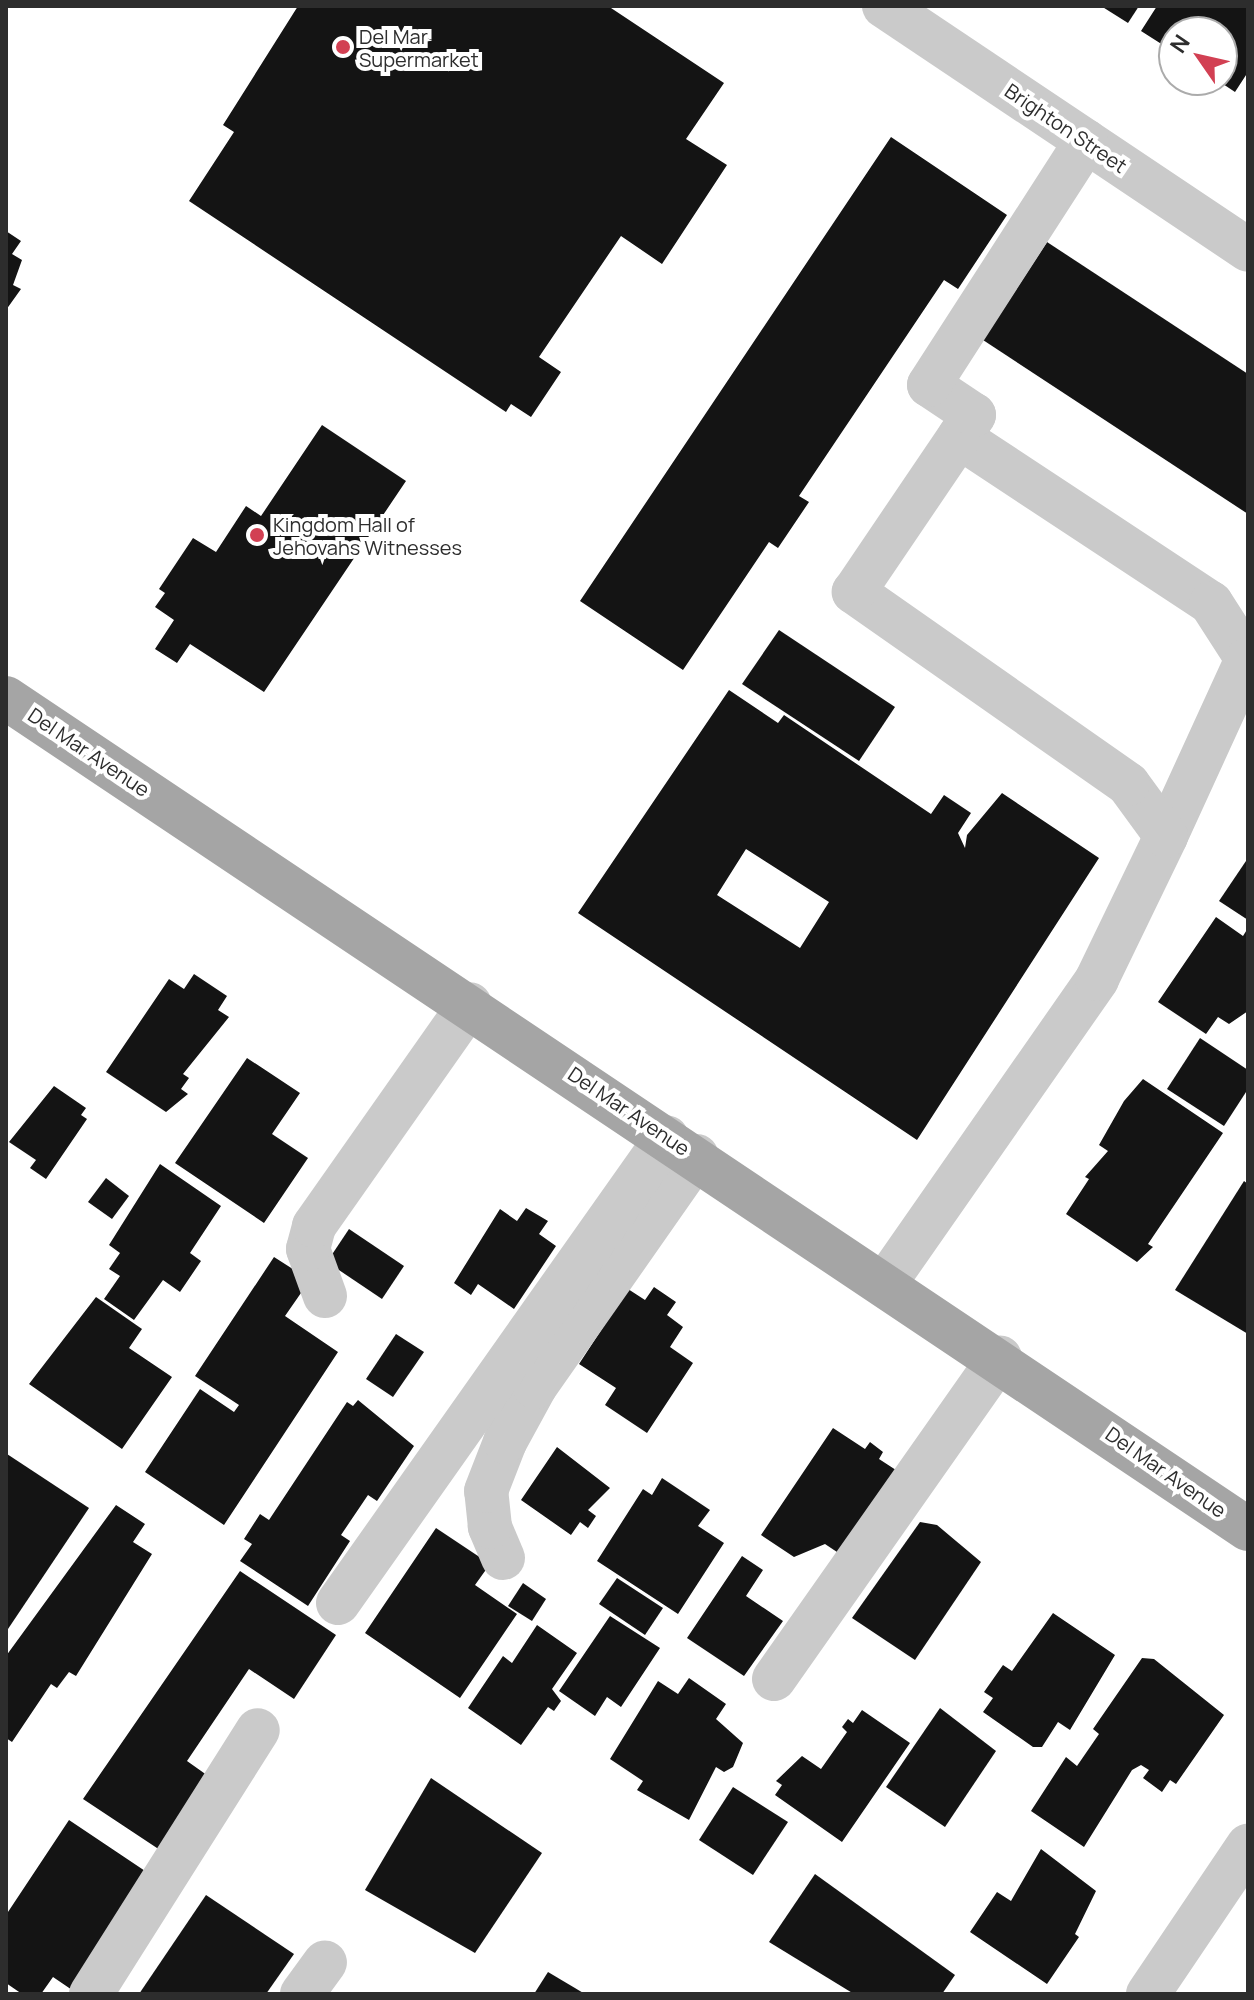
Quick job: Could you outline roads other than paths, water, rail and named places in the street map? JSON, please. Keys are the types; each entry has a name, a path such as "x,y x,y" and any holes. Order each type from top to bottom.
{"main road":[{"name":"Del Mar Avenue","path":"6,698 1000,1358 1248,1529"}],"street":[{"name":"Brighton Street","path":"884,6 1248,250"},
{"path":"1086,141 929,385 974,415 854,592 1128,784 1166,836"},
{"path":"886,1282 1097,979 1247,659 1211,603 959,437"},
{"path":"325,1296 308,1249 314,1226 470,1004"},
{"path":"503,1558 486,1491 505,1442 535,1387 682,1146"},
{"path":"338,1603 682,1146"},
{"path":"774,1679 1000,1358"},
{"path":"91,1994 258,1730"},
{"path":"1148,1994 1248,1846"}],"place":[{"name":"Del Mar Supermarket","path":"343,47"},
{"name":"Kingdom Hall of Jehovahs Witnesses","path":"257,535"}]}
